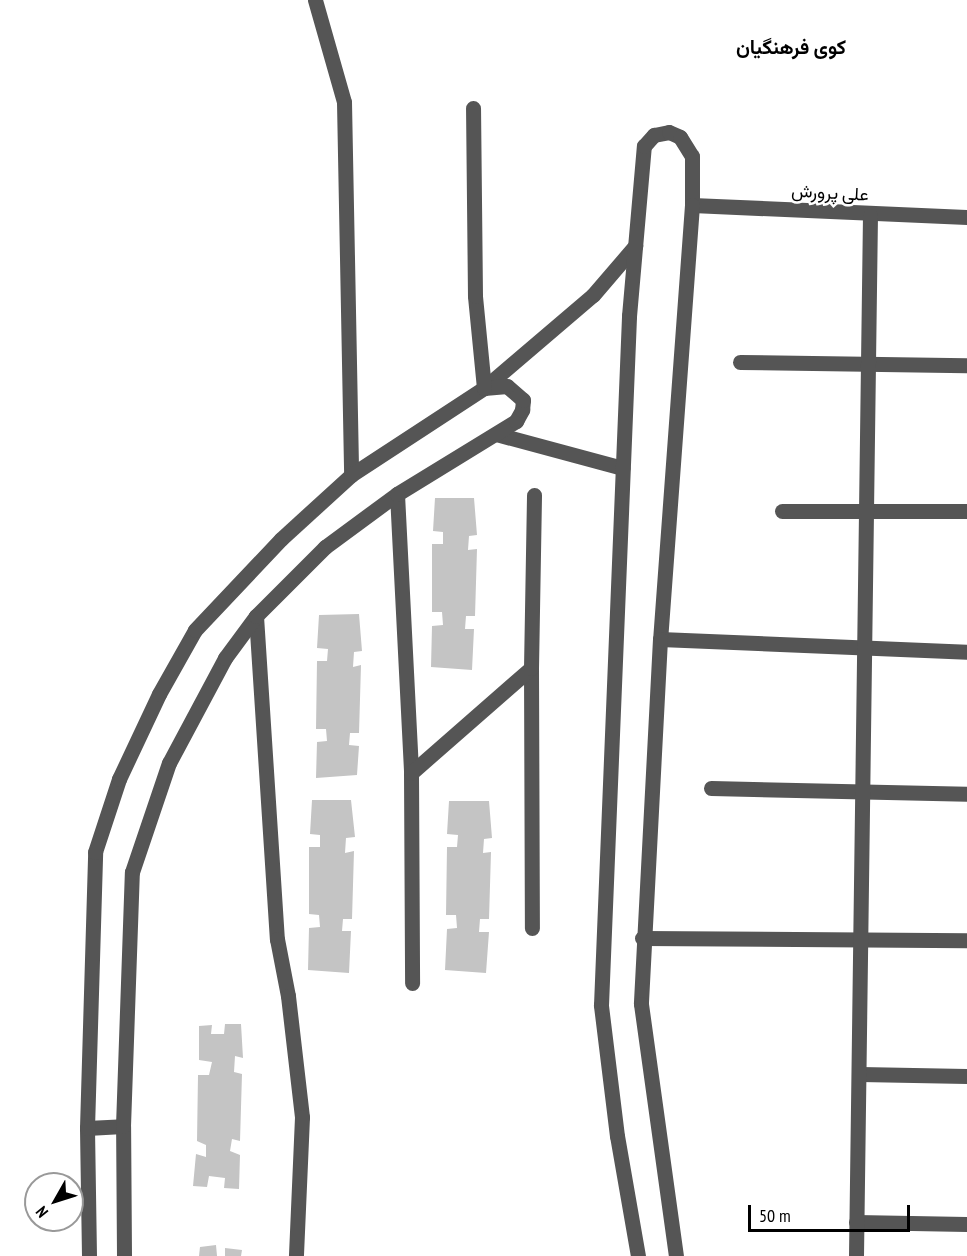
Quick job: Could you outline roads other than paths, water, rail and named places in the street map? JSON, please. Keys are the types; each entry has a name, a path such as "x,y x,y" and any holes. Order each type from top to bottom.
{"street":[{"path":"315,0 344,102 351,476"},
{"path":"473,108 474,296 484,388"},
{"path":"638,1256 617,1136 601,1005 623,468 635,246 644,146 654,135 669,132 680,137 692,156 692,205 660,639 642,938 641,1004 676,1256"},
{"name":"علی پرورش","path":"692,205 870,216 967,217"},
{"path":"856,1256 870,216"},
{"path":"88,1256 87,1128 95,852 119,779 195,630 233,586 351,476 484,388 593,295 635,246"},
{"path":"740,362 967,365"},
{"path":"124,1256 123,1126 132,872 169,763 225,658 256,616 325,547 398,494 516,422 523,400 507,386 484,388"},
{"path":"496,434 623,468"},
{"path":"398,494 411,773 412,983"},
{"path":"532,928 531,668 534,495"},
{"path":"782,511 967,511"},
{"path":"256,616 277,939 288,996 302,1117 296,1256"},
{"path":"660,639 864,650 967,652"},
{"path":"411,773 531,668"},
{"path":"711,788 967,794"},
{"path":"642,938 967,940"},
{"path":"860,1074 967,1076"},
{"path":"87,1128 123,1126"},
{"path":"856,1222 967,1224"}],"district":[{"name":"کوی فرهنگیان","path":"791,47"}]}
